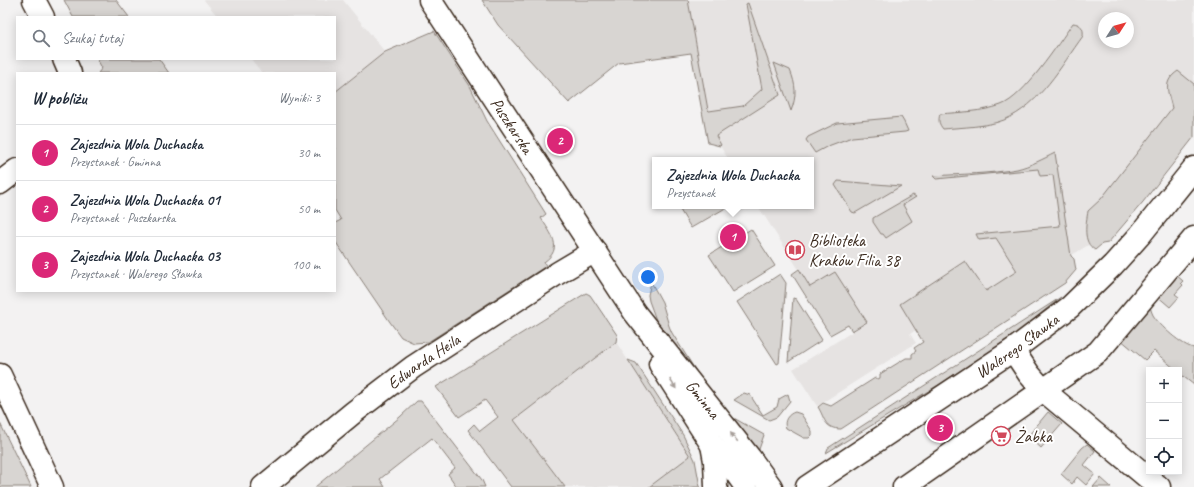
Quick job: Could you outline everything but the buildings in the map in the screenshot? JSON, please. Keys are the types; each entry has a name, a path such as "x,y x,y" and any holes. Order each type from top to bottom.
{"street":[{"path":"34,0 42,16"},
{"name":"Puszkarska","path":"430,0 595,251"},
{"path":"64,60 70,72"},
{"name":"Walerego Sławka","path":"807,487 1013,350 1070,306 1114,266 1194,168"},
{"path":"0,183 16,171"},
{"path":"904,487 1098,352 1194,238"},
{"name":"Gminna","path":"595,251 634,313 658,362 712,445 727,460 746,487"},
{"name":"Edwarda Heila","path":"263,487 354,412 413,367 595,251"},
{"name":"Gminna","path":"634,313 750,458 771,487"},
{"path":"1013,350 1028,374 1043,390 1159,487"},
{"path":"0,375 52,487"},
{"name":"Gminna","path":"712,445 716,487"}],"shaded area":[{"path":"64,0 116,0 128,16 72,16"},
{"path":"204,0 343,0 385,52 336,91 336,72 261,72 252,60 336,60 336,16 217,16"},
{"path":"482,0 688,0 709,111 743,106 762,89 746,4 748,3 780,95 716,136 721,145 720,146 708,143 691,53 619,63 569,103 498,25"},
{"path":"681,0 1194,0 1194,115 1095,241 988,306 976,290 910,334 916,343 817,406 793,369 866,323 810,287 760,209 814,209 814,157 727,157 720,146 708,143"},
{"path":"1073,23 1078,24 1081,27 1083,36 1049,84 1028,105 1004,120 990,124 943,129 939,122 940,114 986,109 1001,105 1020,92 1050,56"},
{"path":"434,31 470,86 487,121 546,214 541,218 552,235 554,241 553,251 550,257 544,262 546,266 428,342 414,343 401,337 336,242 336,222 341,220 336,212 336,91 385,52"},
{"path":"98,60 160,60 168,72 99,72 102,68"},
{"path":"774,63 790,70 792,75 795,86 795,95 791,111"},
{"path":"1178,71 1194,84 1194,137 1143,202 1108,243 1102,244 1095,250 1091,247 1087,238 1086,227 1088,211 1101,199 1172,108 1168,92 1168,83 1173,75"},
{"path":"901,117 908,131 852,137 828,146 815,153 806,140 808,137 837,123"},
{"path":"1055,153 1071,256 1074,259 1076,270 1065,283 841,429 835,429 828,425 818,407 823,403 831,406 875,378 880,378 880,374 906,358 912,358 912,354 916,351 914,348 923,342 900,304 965,261 986,291 1017,271 996,238 979,240 976,234 1060,226 1053,175 1040,176 1038,169 936,179 933,176 1007,171 1032,164"},
{"path":"838,181 901,186 855,213 852,212 835,185"},
{"path":"913,195 916,197 903,205 912,221 886,238 883,234 881,234 873,222 873,218"},
{"path":"682,209 724,209 691,228 680,210"},
{"path":"751,229 775,266 733,292 709,255"},
{"path":"799,269 810,287 835,272 867,322 852,331 848,325 830,335 792,274"},
{"path":"780,274 786,283 779,363 777,364 737,302"},
{"path":"1175,274 1183,281 1181,283 1183,285 1175,294 1179,297 1170,307 1156,295"},
{"path":"651,282 662,302 672,333 720,409 674,348 656,320 648,295"},
{"path":"586,293 590,295 617,335 616,342 514,420 565,487 511,487 468,430 474,424 480,431 498,417 485,400 459,417 436,387"},
{"path":"1061,297 1017,333 940,384 826,453 828,448"},
{"path":"793,298 796,299 822,340 788,362"},
{"path":"1150,303 1153,315 1160,324 1177,339 1194,348 1194,385 1182,375 1182,367 1173,367 1154,351 1145,360 1120,339"},
{"path":"616,342 690,456 649,487 565,487 514,420"},
{"path":"628,360 636,363 683,435 695,460 700,487 649,487 690,456"},
{"path":"744,393 750,395 763,415 777,407 779,399 788,394 790,401 777,417 769,420 734,400"},
{"path":"417,401 421,401 482,480 485,487 457,487 448,474 455,468 432,438 380,479 385,487 315,487 400,417"},
{"path":"723,412 764,435 758,452"},
{"path":"795,412 801,414 812,431 812,435 809,438 804,438 786,428 785,423 787,418 790,414"},
{"path":"1048,412 1062,424 1041,448 1028,436"},
{"path":"0,423 31,487 0,487"},
{"path":"1087,444 1095,451 1084,465 1095,474 1086,485 1077,477 1072,484 1061,474"},
{"path":"1101,478 1111,487 1093,487"}],"place":[{"name":"Zajezdnia Wola Duchacka 01","path":"560,141"},
{"name":"Zajezdnia Wola Duchacka","path":"733,237"},
{"name":"Biblioteka Kraków Filia 38","path":"795,250"},
{"name":"Zajezdnia Wola Duchacka 03","path":"940,428"},
{"name":"Żabka","path":"1001,436"}]}
